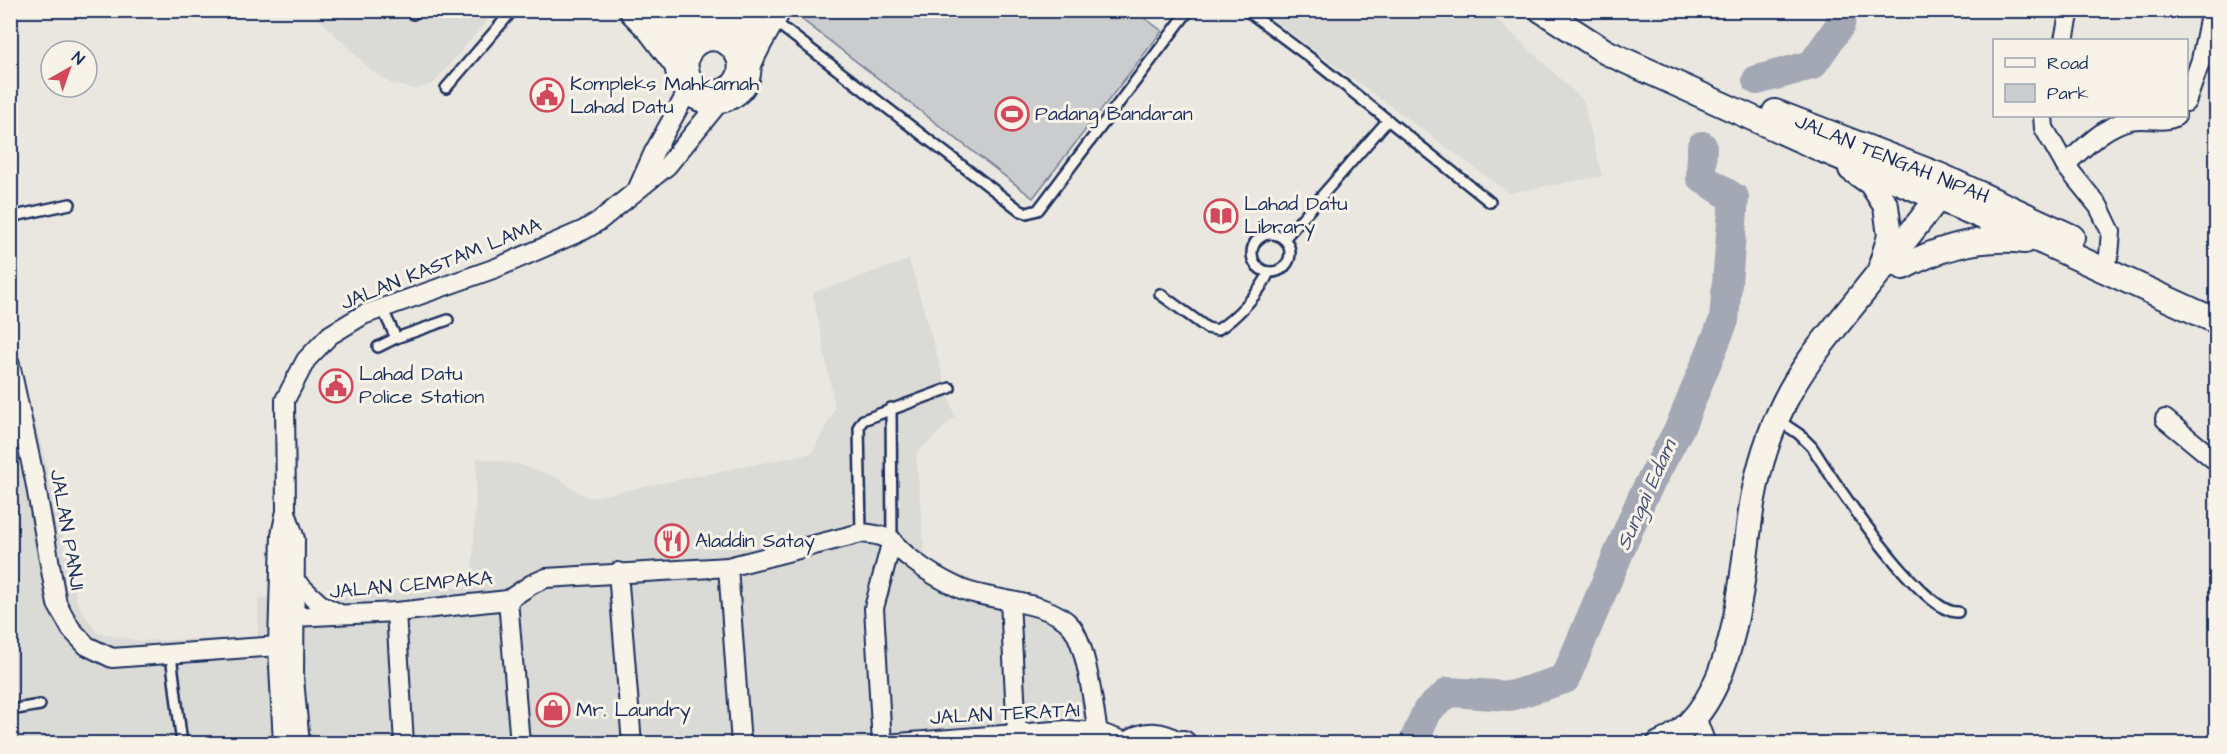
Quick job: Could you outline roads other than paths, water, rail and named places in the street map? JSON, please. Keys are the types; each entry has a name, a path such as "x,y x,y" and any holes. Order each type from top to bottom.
{"highway":[{"path":"636,10 652,26 699,94 712,98 725,95 740,83 762,13"},
{"path":"669,10 705,23 734,42 742,52 745,64"},
{"path":"705,23 732,21 762,13"},
{"path":"686,76 688,47 705,23"}],"main road":[{"name":"JALAN TENGAH NIPAH","path":"1541,10 1606,52 1823,150 1948,191 2045,243 2217,321"},
{"name":"JALAN TENGAH NIPAH","path":"1569,10 1617,39 1750,102 1948,191 2109,255 2217,305"},
{"path":"1823,150 1871,183 1886,206 1890,236 1879,273"},
{"name":"JALAN TENGAH NIPAH","path":"1783,423 1902,267 1948,191"},
{"name":"JALAN TENGAH NIPAH","path":"1659,744 1697,733 1719,703 1731,675 1743,639 1763,514 1786,400 1818,349 1948,191"},
{"path":"1902,267 1931,252 1972,242 2008,240 2045,243"}],"street":[{"path":"2064,39 2070,10"},
{"path":"2188,99 2201,60 2211,10"},
{"path":"638,190 686,76"},
{"name":"JALAN KASTAM LAMA","path":"283,744 278,646 281,535 286,511 285,400 306,360 330,335 363,315 496,268 584,230 599,221 678,154 725,95"},
{"path":"2043,117 2044,128 2065,165 2099,207 2111,232 2109,255"},
{"path":"2065,165 2112,126 2132,119 2170,120 2174,117"},
{"name":"JALAN PANJI","path":"10,364 17,426 57,604 70,629 87,646 112,658 278,646"},
{"path":"2165,419 2217,461"},
{"name":"JALAN KASTAM LAMA","path":"286,511 295,539 294,679 300,744"},
{"name":"JALAN CEMPAKA","path":"293,617 396,612 508,600 532,584 546,578 728,567 861,533 882,534 892,540"},
{"path":"892,540 914,562 961,589 1055,614 1070,624 1079,638 1098,732"},
{"path":"883,744 874,608 892,540"},
{"path":"728,567 741,744"},
{"path":"618,572 632,744"},
{"path":"294,580 320,604 342,614"},
{"path":"508,600 520,744"},
{"path":"1010,601 1017,734"},
{"path":"396,612 404,744"},
{"name":"JALAN TERATAI","path":"883,744 1068,730 1098,732 1125,742"},
{"path":"1125,742 1144,733 1155,732 1183,743"}],"lane":[{"path":"446,88 513,10"},
{"path":"762,13 1021,211 1027,213 1038,210 1189,10"},
{"path":"1246,10 1309,57 1490,202"},
{"path":"1284,239 1388,120"},
{"path":"10,217 70,204"},
{"path":"1264,236 1278,236 1284,239 1290,254 1284,268 1269,272 1262,270 1253,259 1254,245 1264,236"},
{"path":"1160,294 1207,328 1217,330 1225,325 1262,287 1269,272"},
{"path":"382,308 396,338"},
{"path":"378,347 396,338 448,320"},
{"path":"861,533 859,426 869,416 950,388"},
{"path":"891,408 892,540"},
{"path":"1783,423 1812,447 1876,540 1909,577 1947,611 1958,612"},
{"path":"171,655 182,744"},
{"path":"10,710 40,705"}],"waterway":[{"name":"Sungai Edam","path":"1757,80 1812,65 1840,25 1842,10"},
{"name":"Sungai Edam","path":"1413,744 1427,711 1449,692 1510,696 1565,679 1642,498 1680,427 1724,320 1734,198 1701,177 1702,146"}],"place":[{"name":"Kompleks Mahkamah Lahad Datu","path":"547,95"},
{"name":"Padang Bandaran","path":"1012,114"},
{"name":"Lahad Datu Library","path":"1221,216"},
{"name":"Lahad Datu Police Station","path":"336,386"},
{"name":"Aladdin Satay","path":"672,541"},
{"name":"Mr. Laundry","path":"553,710"}]}
